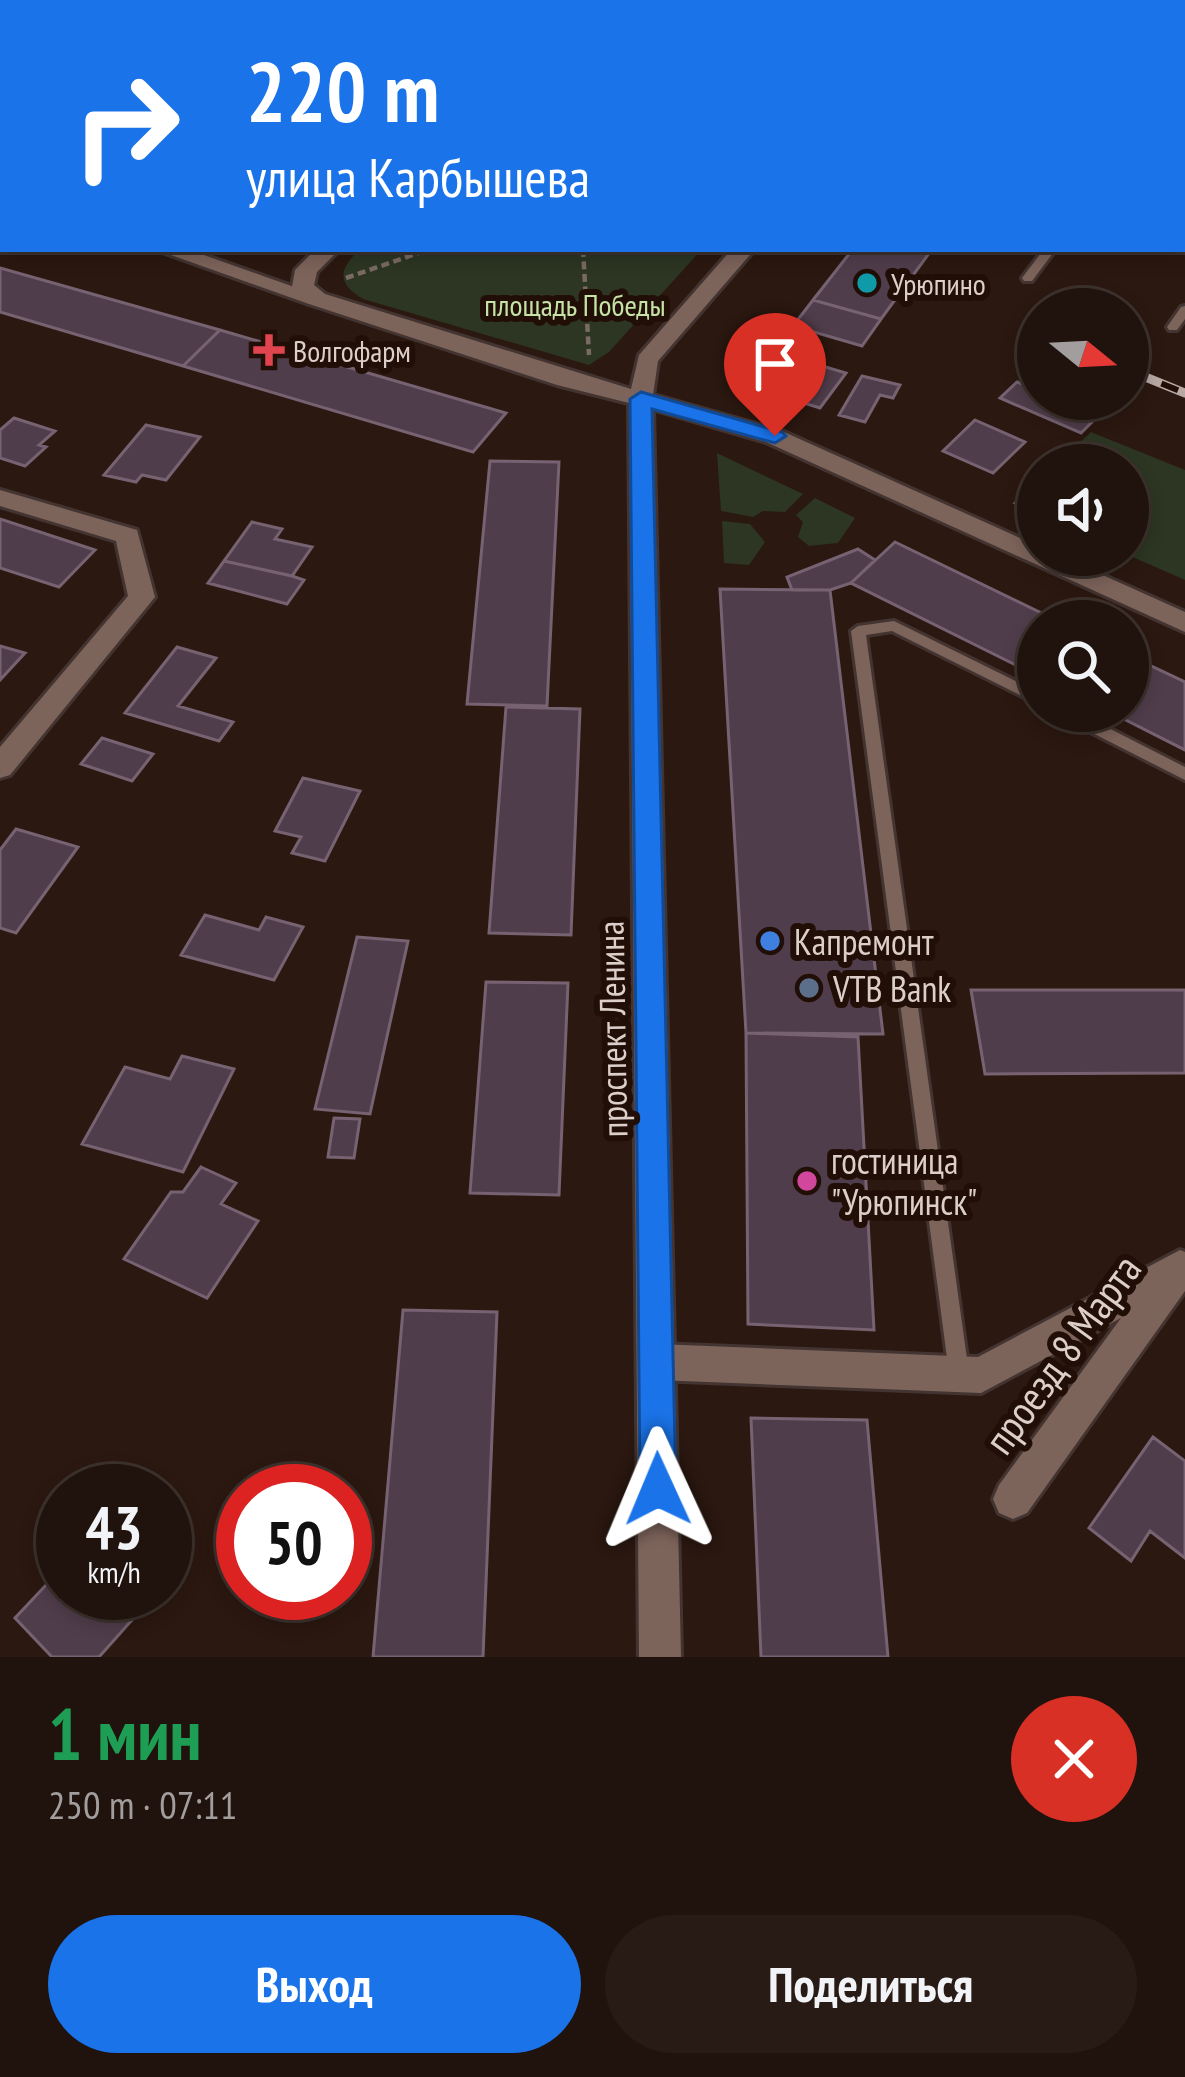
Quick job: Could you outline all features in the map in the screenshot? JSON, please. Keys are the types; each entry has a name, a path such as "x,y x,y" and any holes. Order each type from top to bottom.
{"main road":[{"path":"175,252 565,380 775,436 1185,623"},
{"path":"317,298 304,286 306,270 326,252"},
{"path":"641,399 647,360 741,252"},
{"name":"проспект Ленина","path":"641,399 660,1657"},
{"path":"0,498 128,536 142,597 0,767"},
{"path":"656,1362 981,1375 1183,1265"},
{"name":"проезд 8 Марта","path":"1013,1499 1183,1265"}],"lane":[{"path":"1028,278 1048,252"},
{"path":"1173,327 1185,310"},
{"path":"959,1374 858,631 894,626 1017,688"},
{"path":"1102,732 1185,774"}],"path":[{"path":"341,279 421,252"},
{"path":"583,252 590,365"}],"green space":[{"name":"площадь Победы","path":"357,252 699,252 609,352 589,365 363,299 345,281 348,263"},
{"path":"1091,432 1121,444 1078,444"},
{"path":"717,453 803,494 785,512 763,511 753,517 721,511"},
{"path":"1149,455 1185,470 1185,580 1149,564"},
{"path":"815,498 855,518 838,543 809,546 798,537 803,522 796,515"},
{"path":"722,521 750,524 765,542 749,565 724,563"}],"building":[{"name":"Урюпино","path":"851,252 930,252 881,319 813,300"},
{"path":"0,268 220,330 183,366 0,312"},
{"path":"813,300 881,319 862,346 793,326"},
{"path":"220,330 506,413 473,452 183,366"},
{"path":"772,351 846,373 820,408 745,385"},
{"path":"862,376 900,385 893,398 880,395 865,422 839,415"},
{"path":"1017,382 1017,405 1000,398"},
{"path":"14,418 55,431 25,466 0,458 0,430"},
{"path":"975,420 1025,442 1017,444 1017,450 993,473 943,451"},
{"path":"1051,420 1094,420 1081,433"},
{"path":"146,425 200,437 166,480 142,475 136,482 104,475"},
{"path":"490,461 559,462 547,706 467,704"},
{"path":"0,519 95,550 59,587 0,568"},
{"path":"252,522 282,529 275,539 312,547 292,576 224,561"},
{"path":"895,542 1017,601 1017,666 851,583"},
{"path":"858,549 875,560 851,583 830,590 792,590 787,577"},
{"path":"224,561 304,580 287,604 208,583"},
{"path":"720,589 830,590 883,1034 746,1033"},
{"path":"0,646 25,653 0,680"},
{"path":"177,647 216,658 178,706 233,722 219,741 125,713"},
{"path":"1149,665 1185,682 1185,750 1149,732"},
{"path":"506,707 580,709 571,935 489,933"},
{"path":"102,738 153,754 132,781 81,764"},
{"path":"303,778 360,791 325,861 292,853 301,837 275,831"},
{"path":"16,829 78,847 16,933 0,928 0,850"},
{"path":"205,915 259,930 266,917 303,927 274,980 181,955"},
{"path":"357,937 408,941 370,1114 315,1109"},
{"path":"486,982 568,983 559,1195 470,1193"},
{"path":"971,990 1185,990 1185,1073 985,1074"},
{"name":"гостиница \"Урюпинск\"","path":"746,1033 858,1037 874,1330 748,1324"},
{"path":"182,1056 234,1069 183,1172 82,1144 125,1067 170,1079"},
{"path":"334,1118 360,1119 354,1158 328,1157"},
{"path":"201,1167 236,1183 221,1204 258,1221 207,1298 124,1259 171,1192 183,1192"},
{"path":"403,1310 497,1312 483,1657 373,1657"},
{"path":"751,1418 867,1420 888,1657 761,1657"},
{"path":"1153,1437 1185,1461 1185,1558 1150,1531 1131,1561 1089,1528"},
{"path":"36,1596 36,1620 132,1620 99,1657 52,1657 15,1618"}],"railway":[{"path":"1149,378 1185,393"}],"place":[{"name":"Урюпино","path":"867,283"},
{"name":"Волгофарм","path":"269,350"},
{"name":"Капремонт","path":"770,941"},
{"name":"VTB Bank","path":"809,988"},
{"name":"гостиница \"Урюпинск\"","path":"807,1181"}],"route":[{"path":"658,1489 641,399 775,436"}]}
